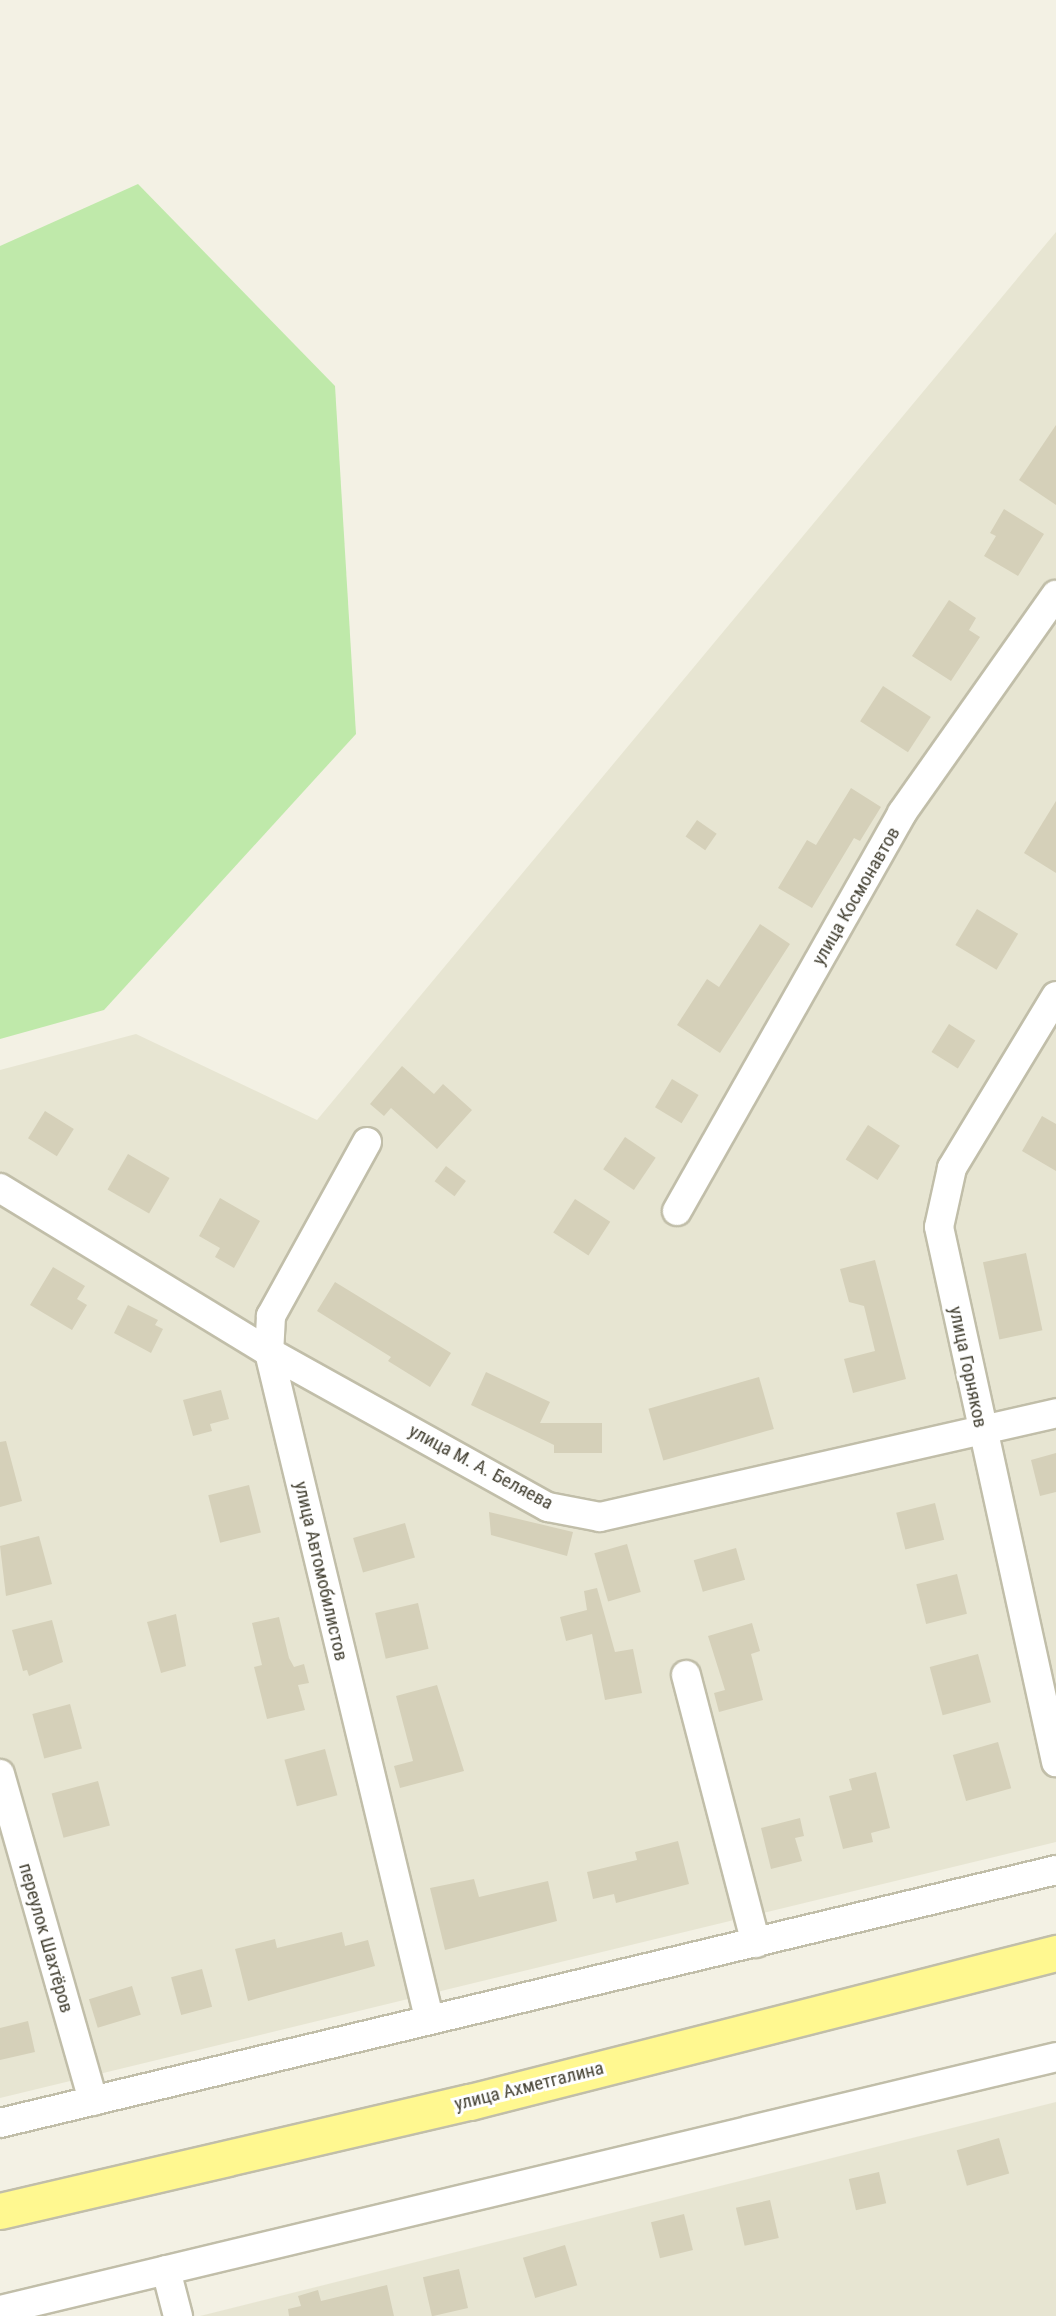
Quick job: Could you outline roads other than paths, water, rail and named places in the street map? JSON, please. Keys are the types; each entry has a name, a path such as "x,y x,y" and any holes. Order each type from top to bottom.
{"main road":[{"name":"улица Ахметгалина","path":"0,2211 470,2102 1056,1953"}],"street":[{"name":"улица Космонавтов","path":"677,1211 902,813 1056,595"},
{"name":"улица Горняков","path":"1056,996 952,1168 939,1227 981,1429 1056,1762"},
{"name":"улица Автомобилистов","path":"367,1142 271,1316 269,1352 429,2018"},
{"name":"улица М. А. Беляева","path":"0,1188 269,1352 548,1507 600,1517 1056,1413"},
{"path":"686,1675 755,1942"},
{"name":"переулок Шахтёров","path":"0,1774 93,2101"},
{"path":"0,2123 429,2018 1056,1870"},
{"path":"11,2311 166,2270 1056,2057"},
{"path":"166,2270 178,2316"}]}
